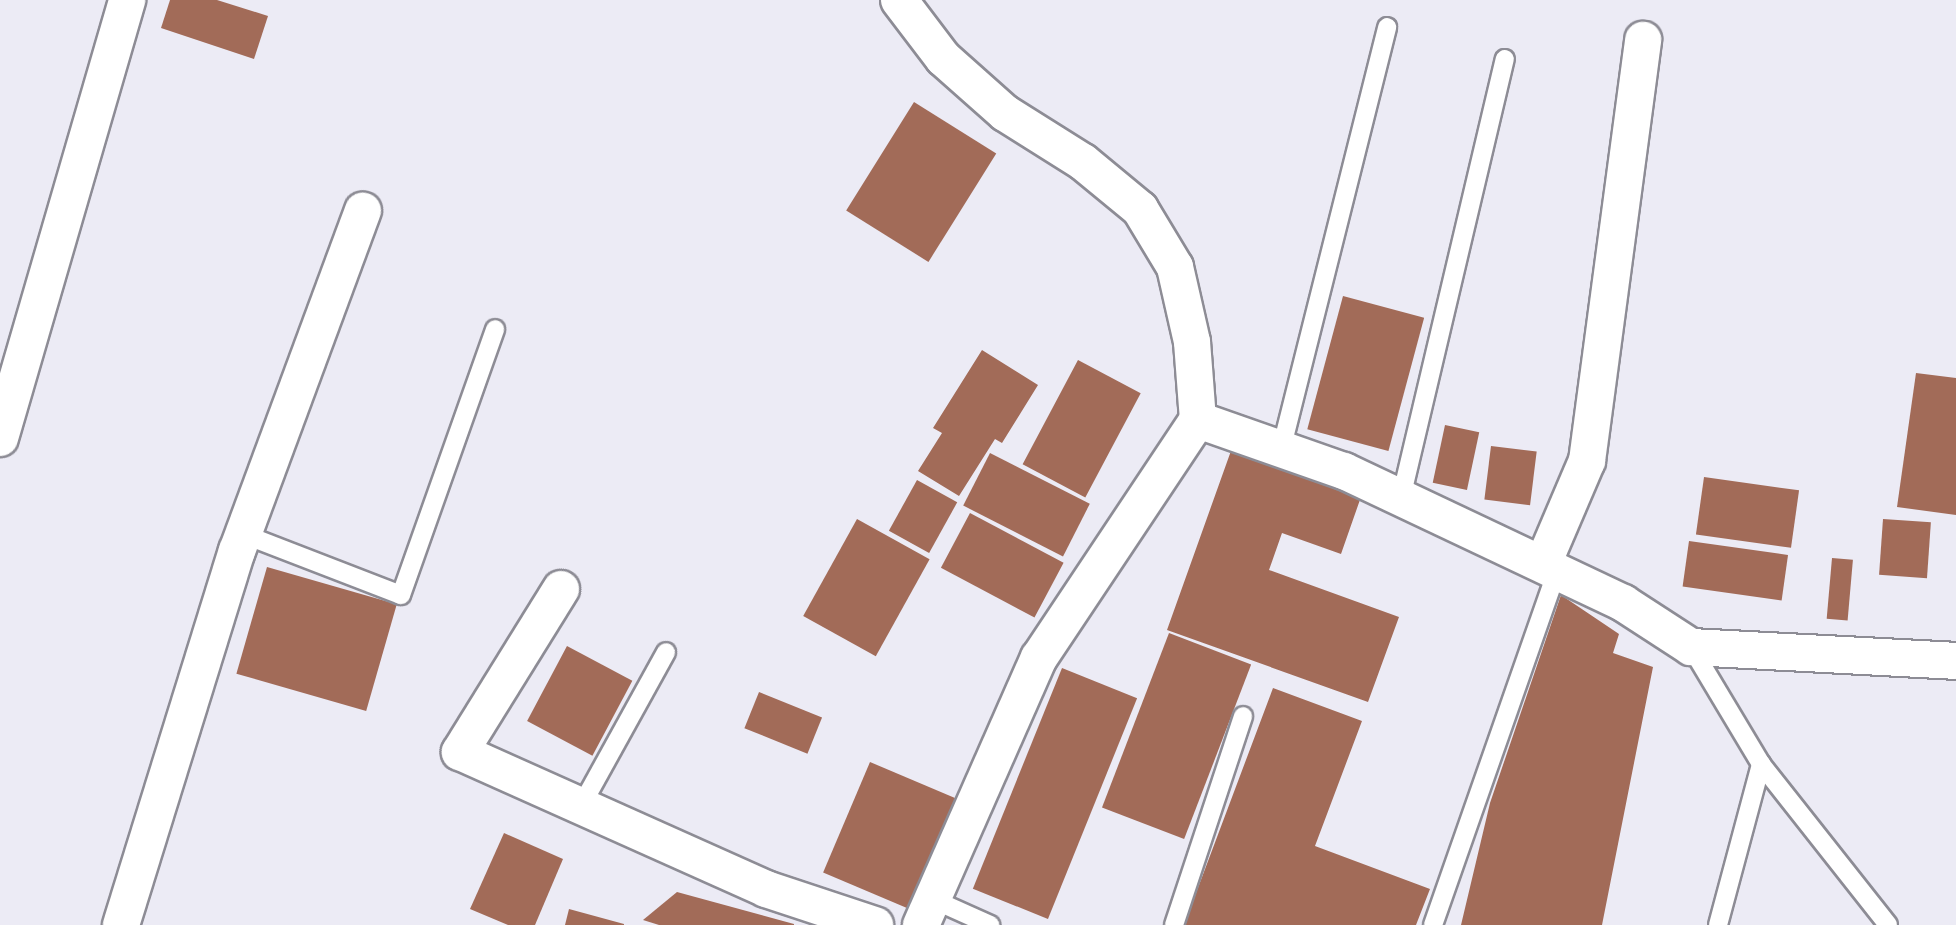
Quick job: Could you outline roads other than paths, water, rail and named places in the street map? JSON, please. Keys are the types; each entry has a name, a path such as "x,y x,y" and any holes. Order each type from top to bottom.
{"street":[{"path":"0,438 127,0"},
{"path":"899,0 943,58 995,104 1083,162 1140,209 1175,267 1192,342 1198,420 1039,658 927,912"},
{"path":"1550,567 1587,461 1643,40"},
{"path":"121,925 243,534 363,211"},
{"path":"1198,420 1401,498 1623,603 1691,647 1956,661"},
{"path":"561,589 460,752 766,889 875,925"}],"lane":[{"path":"1281,450 1387,27"},
{"path":"1401,498 1505,59"},
{"path":"243,534 401,595 495,329"},
{"path":"1433,925 1550,567"},
{"path":"1691,647 1761,764 1888,925"},
{"path":"580,808 666,652"},
{"path":"1174,925 1243,716"},
{"path":"1718,925 1761,764"},
{"path":"927,912 990,925"}]}
